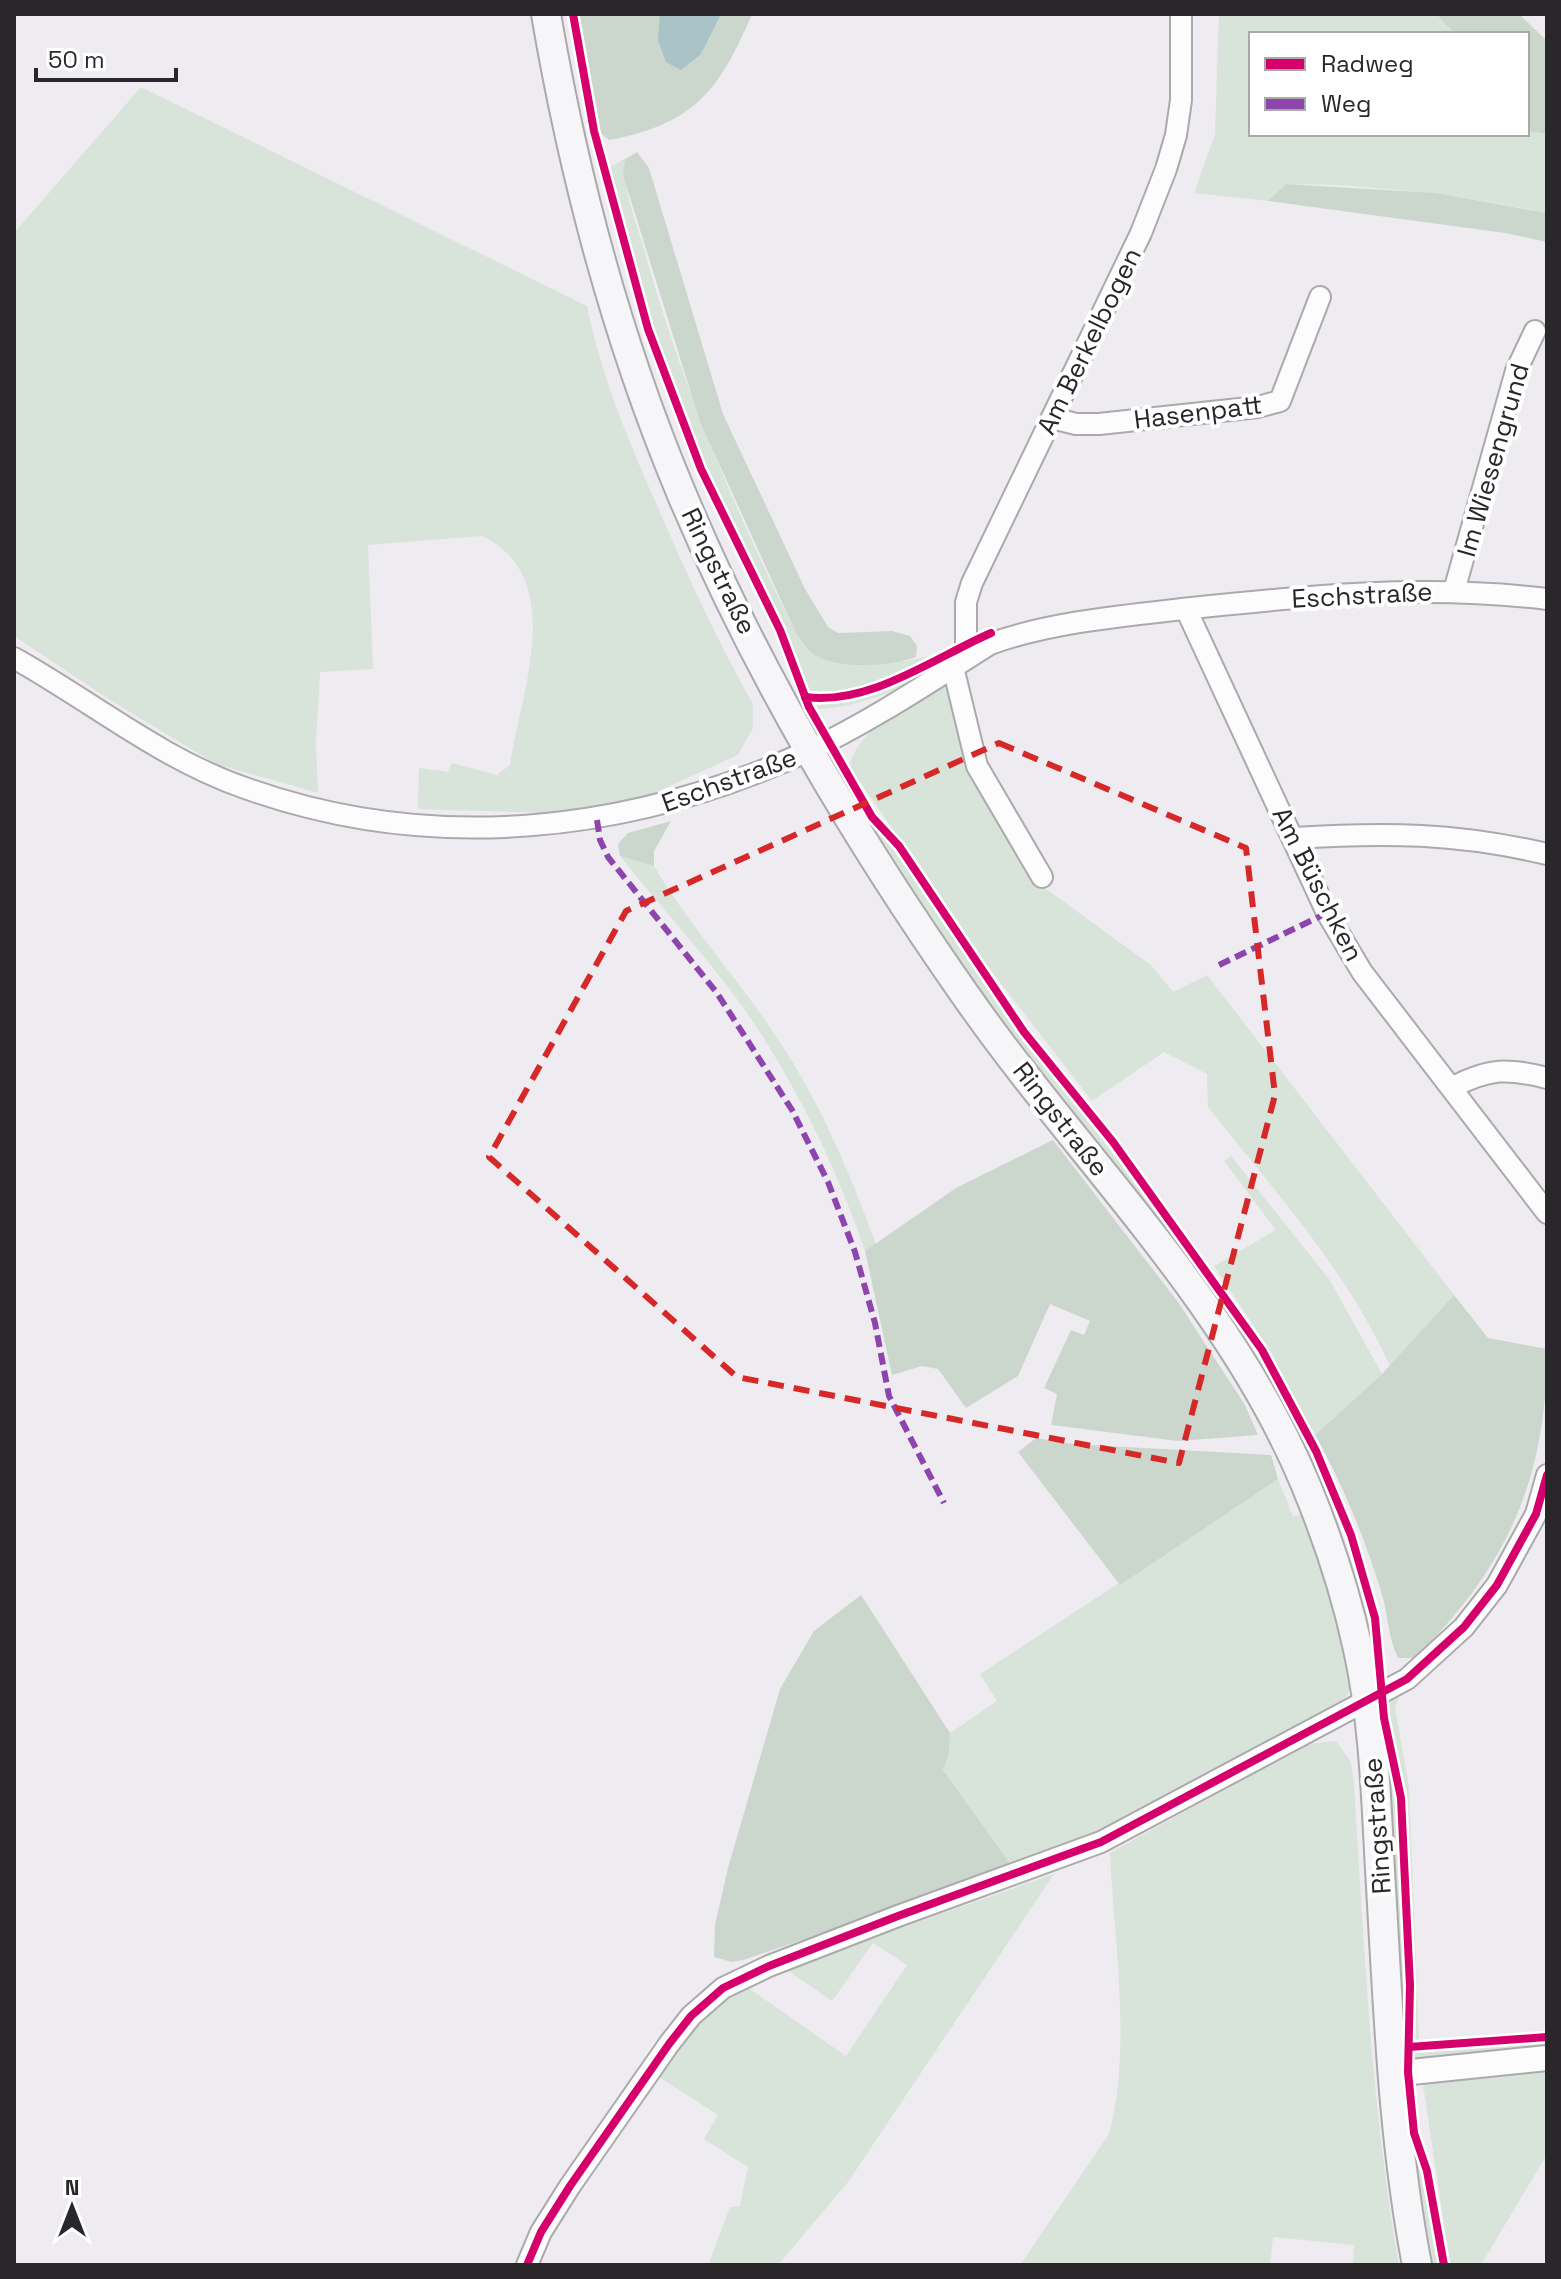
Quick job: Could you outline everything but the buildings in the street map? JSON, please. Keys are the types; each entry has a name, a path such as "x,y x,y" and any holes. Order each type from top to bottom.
{"main road":[{"name":"Ringstraße","path":"546,14 567,126 590,222 644,396 688,507 810,750 967,998 1183,1276 1248,1374 1289,1448 1325,1535 1358,1647 1367,1700 1392,2074 1417,2265"}],"street":[{"name":"Am Berkelbogen","path":"1042,877 977,766 959,663 966,602 972,583 1141,233 1166,169 1176,135 1181,100 1181,14"},
{"name":"Hasenpatt","path":"1052,418 1076,424 1099,424 1258,407 1280,401 1320,297"},
{"name":"Im Wiesengrund","path":"1454,591 1516,371 1535,331"},
{"name":"Eschstraße","path":"14,658 176,757 244,788 316,809 405,824 528,827 597,820 666,805 752,776 810,750 959,663 1015,635 1066,624 1186,609 1384,590 1454,591 1547,599"},
{"name":"Am Büschken","path":"1186,609 1327,913 1362,972 1547,1213"},
{"path":"1294,838 1384,832 1432,834 1547,854"},
{"path":"1453,1087 1483,1072 1501,1070 1547,1078"},
{"path":"527,2265 541,2232 570,2186 669,2044 691,2016 723,1988 769,1966 898,1916 1101,1842 1407,1679 1464,1627 1521,1547 1536,1514 1547,1475"},
{"path":"1392,2074 1547,2058"}],"highlighted area":[{"path":"999,743 1246,848 1275,1095 1179,1463 737,1377 489,1157 626,911"}],"shaded area":[{"path":"577,14 752,14 728,64 700,100 663,124 609,140 597,131"},
{"path":"1219,14 1436,14 1453,32 1249,32 1249,136 1529,136 1529,131 1547,134 1547,213 1450,196 1352,186 1286,184 1268,201 1194,193 1215,134"},
{"path":"1436,14 1519,14 1547,41 1547,134 1529,131 1529,32 1453,32"},
{"path":"141,87 587,306 607,381 635,453 701,604 753,704 753,728 738,755 648,796 552,813 418,809 419,768 448,772 452,763 497,775 510,765 528,673 532,608 524,579 509,555 482,536 368,545 373,669 320,672 316,743 318,793 216,764 110,700 14,636 14,233"},
{"path":"637,152 649,168 723,414 805,589 828,627 838,633 892,631 910,636 917,646 916,657 880,664 837,663 812,653 795,631 700,422 623,175 625,159"},
{"path":"625,159 631,206 675,351 730,493 795,631 905,661 927,657 855,692 809,695 697,453 661,357 607,168"},
{"path":"1286,184 1435,193 1547,213 1547,242 1505,233 1268,201"},
{"path":"944,659 919,678 886,694 834,708 819,709 817,706 875,691"},
{"path":"948,681 1035,881 1151,965 1173,992 1207,975 1454,1295 1390,1366 1372,1330 1330,1263 1283,1199 1208,1107 1207,1074 1164,1052 1092,1101 985,963 849,766 864,739 876,727"},
{"path":"869,819 905,863 999,1003 1195,1265 1267,1374 1299,1432 1292,1432 988,1009"},
{"path":"671,821 654,851 654,866 620,856 618,844 628,833"},
{"path":"620,856 654,866 682,910 791,1059 832,1136 876,1244 865,1251 819,1138 760,1032 710,964"},
{"path":"1053,1140 1178,1302 1245,1405 1258,1435 1178,1441 1051,1425 1057,1394 1044,1388 1071,1330 1084,1335 1090,1321 1050,1304 1018,1376 966,1408 938,1369 922,1366 892,1375 865,1251 956,1188"},
{"path":"1231,1156 1329,1279 1382,1374 1315,1435 1265,1343 1214,1266 1276,1230 1224,1161"},
{"path":"1454,1295 1488,1338 1547,1349 1539,1439 1516,1518 1497,1555 1447,1624 1415,1658 1398,1658 1367,1551 1344,1492 1315,1435 1382,1374"},
{"path":"1036,1438 1072,1444 1271,1455 1278,1479 1120,1585 1018,1452"},
{"path":"1278,1479 1293,1516 1309,1515 1353,1679 1347,1697 1313,1718 1303,1729 1107,1834 1014,1869 943,1770 949,1753 950,1733 997,1701 980,1674"},
{"path":"861,1595 950,1733 949,1753 943,1770 1014,1869 743,1960 732,1962 714,1957 715,1925 728,1868 780,1689 814,1631"},
{"path":"1400,1694 1395,1708 1409,1787 1419,2040 1547,2031 1547,2036 1410,2044 1414,2014 1405,1801 1386,1704"},
{"path":"1336,1741 1351,1762 1354,1784 1375,2085 1399,2265 1353,2265 1354,2245 1273,2237 1270,2265 1020,2265 1109,2134 1116,2102 1120,1995 1110,1853 1308,1744"},
{"path":"1387,1757 1397,1803 1407,2022 1403,2035"},
{"path":"1054,1874 848,2182 778,2265 708,2265 730,2207 740,2206 748,2167 704,2139 718,2115 659,2077 697,2026 720,2004 747,1987 846,2056 907,1965 873,1943 832,2001 790,1972 798,1964"},
{"path":"1547,2042 1547,2049 1419,2060 1411,2055 1417,2052"},
{"path":"1547,2067 1547,2154 1481,2265 1450,2265 1423,2084 1438,2079"},
{"path":"1411,2140 1424,2174 1440,2265 1427,2265"}],"water":[{"path":"660,14 721,14 701,54 681,70 666,62 658,40"}],"marked path":[{"path":"597,820 600,840 608,857 717,993 792,1110 828,1182 855,1252 875,1323 889,1396 944,1503"},
{"path":"1219,965 1327,913"}],"cycle path":[{"path":"573,14 594,131 648,329 701,469 780,630 809,707 872,817 899,846 1024,1032 1113,1142 1262,1350 1316,1451 1351,1535 1375,1618 1384,1718 1401,1798 1410,1986 1408,2072 1414,2133 1427,2171 1444,2265"},
{"path":"805,697 829,698 877,687 991,633"},
{"path":"527,2265 541,2232 570,2186 669,2044 691,2016 723,1988 769,1966 898,1916 1101,1842 1407,1679 1464,1627 1497,1585 1536,1514 1547,1475"},
{"path":"1409,2047 1547,2037"}]}
